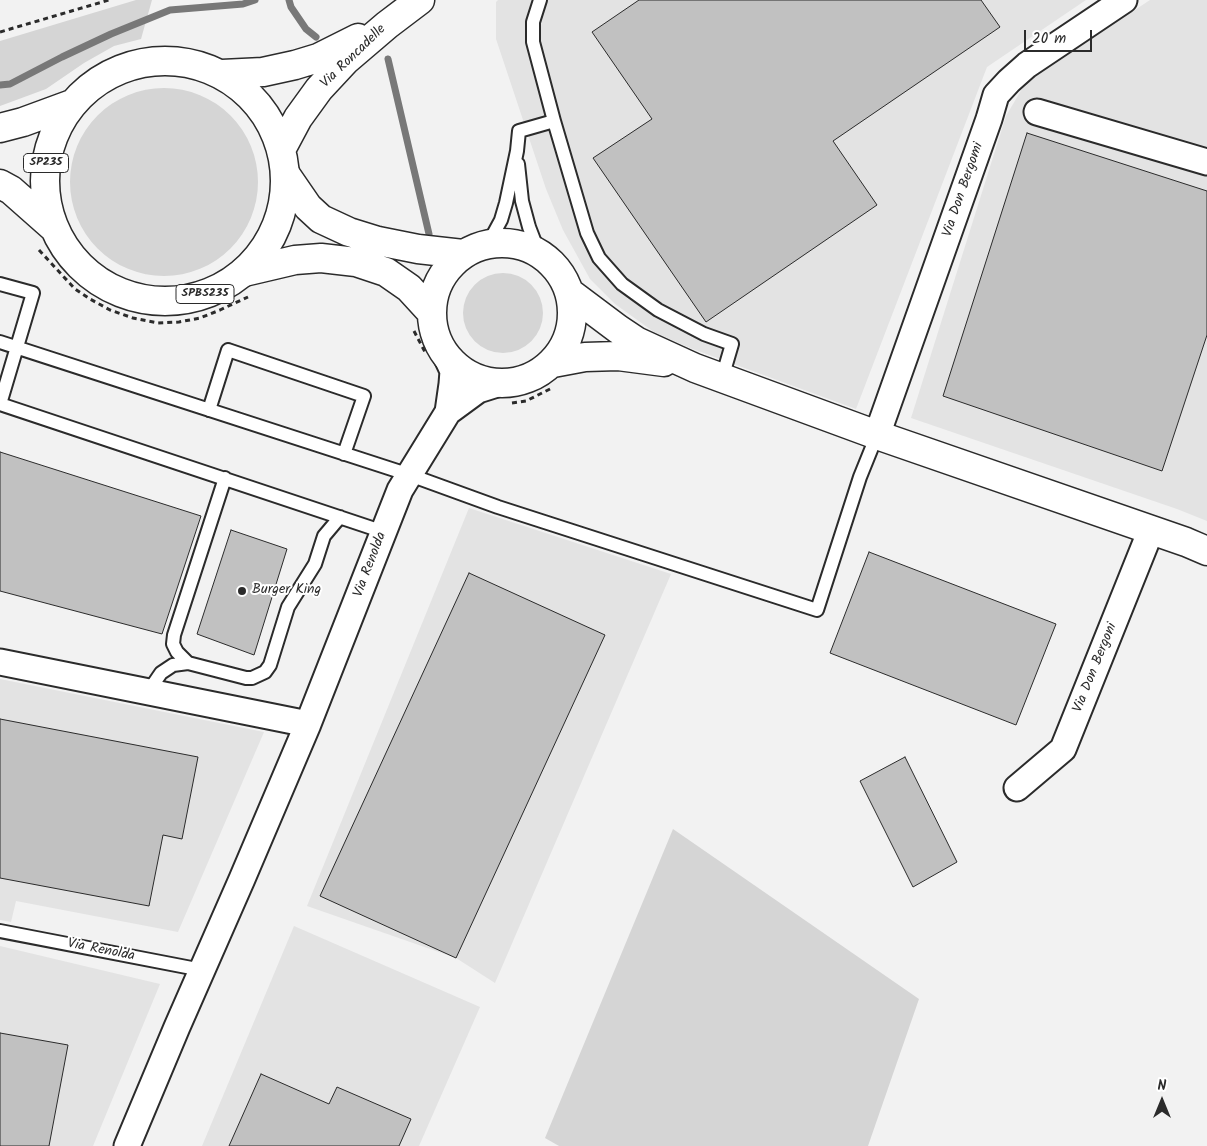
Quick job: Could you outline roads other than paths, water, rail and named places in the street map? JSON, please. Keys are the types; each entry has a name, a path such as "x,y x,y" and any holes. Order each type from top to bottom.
{"street":[{"name":"Via Roncadelle","path":"282,148 298,118 319,89 346,60 420,0"},
{"name":"Via Don Bergomi","path":"877,435 986,129 996,95 1027,65 1124,0"},
{"path":"222,74 263,72 295,65 318,58 387,25"},
{"path":"0,128 23,122 72,104 97,81 126,66 159,60 192,63 222,74 243,88 260,105 273,126 282,148"},
{"name":"SP235","path":"45,238 46,203 44,176 48,150 58,126 72,104"},
{"path":"1037,112 1207,162"},
{"name":"SPBS235","path":"0,184 11,190 45,238 68,253 88,273 111,288 138,298 166,301 194,298 221,288 247,284 260,256 272,238 284,204 286,175 282,148"},
{"path":"286,175 308,207 321,219 349,232 378,241 418,249 475,249 505,242 522,246 538,253 552,263 563,277 570,293 573,318 556,373"},
{"path":"421,319 446,270 475,249"},
{"path":"247,284 295,260 321,258 356,262 386,272 409,288 421,319 433,328 438,344 437,358 501,393 512,383 527,380 541,372 556,373 585,357 618,356 695,368"},
{"path":"570,293 636,341 695,368 877,435 1186,542 1207,551"},
{"name":"Via Renolda","path":"437,358 452,371 448,412"},
{"name":"Via Renolda","path":"127,1146 308,724 400,490 448,412 478,390 501,393"},
{"name":"Via Don Bergoni","path":"1016,788 1064,749 1151,530"},
{"path":"0,662 308,724"}],"lane":[{"path":"540,0 533,22 533,42 587,233 599,258 622,284 658,310 704,334 732,344 722,378"},
{"path":"475,249 501,220 517,151 519,132 554,121"},
{"path":"517,151 522,201 538,253"},
{"path":"0,284 34,293 0,404 384,532"},
{"path":"0,342 410,475 498,508 817,610 862,473 877,435"},
{"path":"209,410 228,350 364,396 344,454"},
{"path":"188,663 176,652 173,644 174,635 224,478"},
{"path":"148,692 161,673 173,664 188,663 246,678 252,678 265,672 270,664 288,607 315,564 324,536 340,517"},
{"name":"Via Renolda","path":"0,931 202,970"}],"waterway":[{"path":"0,85 10,84 111,34 170,10 243,4 255,0"},
{"path":"289,0 291,7 306,29 316,37"},
{"path":"388,59 429,234"}],"place":[{"name":"Burger King","path":"242,591"}]}
